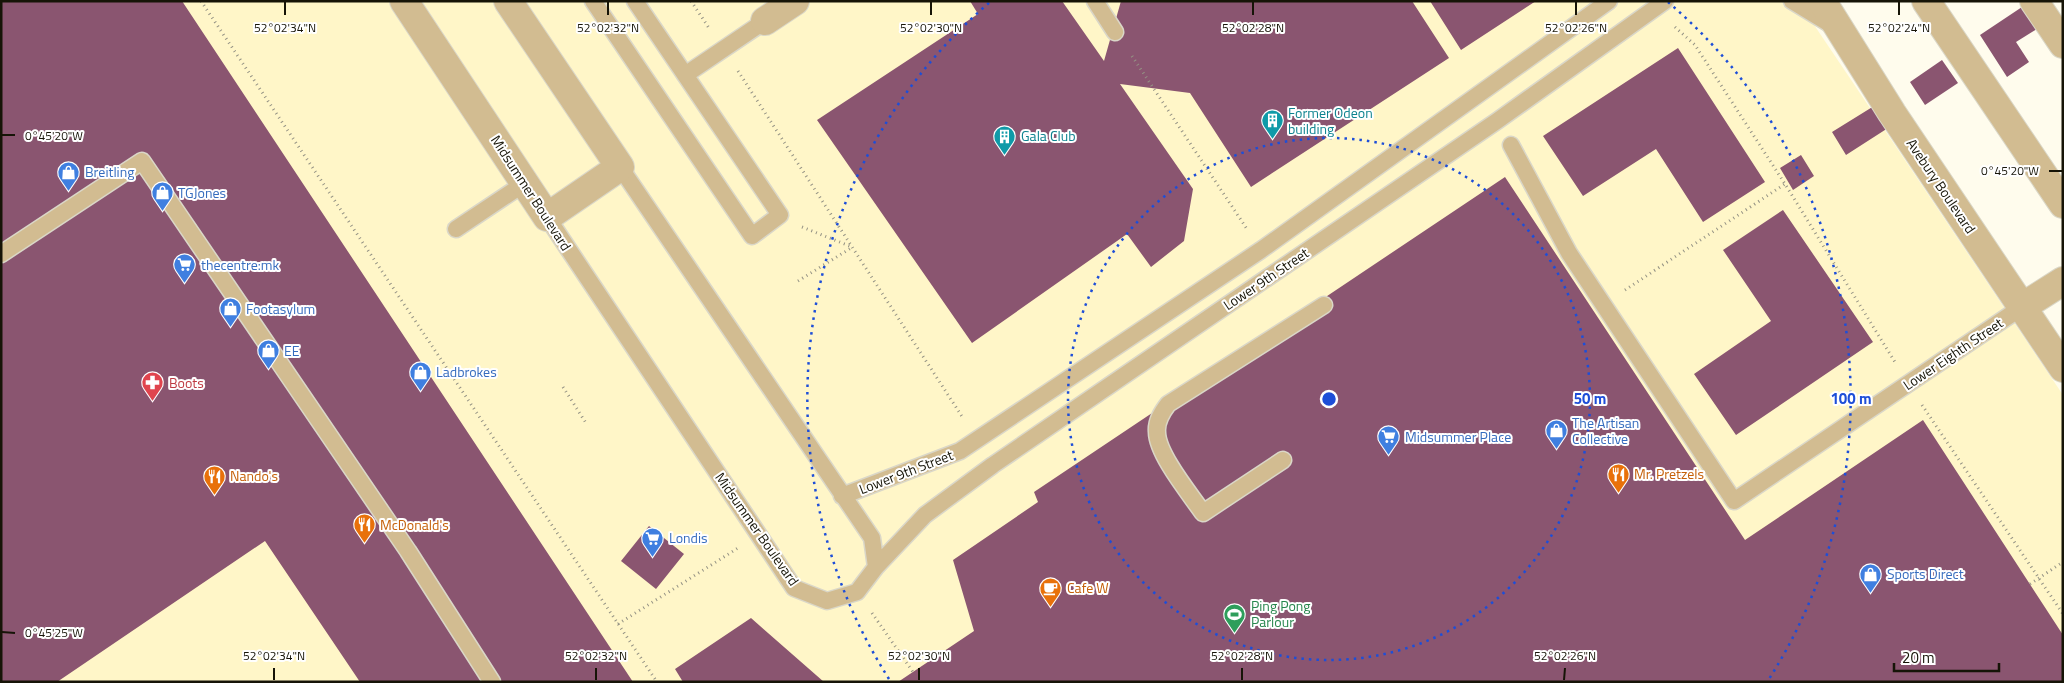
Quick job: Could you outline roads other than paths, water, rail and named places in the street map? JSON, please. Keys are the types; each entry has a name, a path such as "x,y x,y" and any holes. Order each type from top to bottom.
{"street":[{"name":"Midsummer Boulevard","path":"404,1 547,217"},
{"path":"508,1 620,167 547,217"},
{"path":"765,21 795,1"},
{"name":"Avebury Boulevard","path":"1822,1 1892,113 2063,368"},
{"path":"1926,1 2063,204"},
{"path":"2034,1 2063,44"},
{"path":"2022,307 2063,281"}],"lane":[{"path":"593,1 752,236 780,215 635,1"},
{"path":"1095,1 1115,32"},
{"name":"Lower 9th Street","path":"842,496 960,451 1261,250 1609,1"},
{"name":"Lower 9th Street","path":"876,567 925,515 993,465 1496,121 1665,1"},
{"path":"1792,1 1839,30"},
{"path":"685,75 765,21"},
{"name":"Lower Eighth Street","path":"1511,145 1569,253 1734,501 2022,307"},
{"path":"1,254 142,161 408,551 492,682"},
{"path":"620,167 872,538 876,567"},
{"path":"456,229 525,183"},
{"name":"Midsummer Boulevard","path":"547,217 794,588 827,600 857,592 876,567"},
{"path":"1283,460 1203,513 1160,450 1156,432 1160,415 1168,404 1324,305"}],"place":[{"name":"Former Odeon building","path":"1272,140"},
{"name":"Gala Club","path":"1005,155"},
{"name":"Breitling","path":"69,191"},
{"name":"TGJones","path":"162,212"},
{"name":"thecentre:mk","path":"185,284"},
{"name":"Footasylum","path":"230,328"},
{"name":"EE","path":"268,370"},
{"name":"Ladbrokes","path":"420,391"},
{"name":"Boots","path":"153,402"},
{"name":"The Artisan Collective","path":"1556,450"},
{"name":"Midsummer Place","path":"1389,456"},
{"name":"Mr. Pretzels","path":"1618,493"},
{"name":"Nando's","path":"214,495"},
{"name":"McDonald's","path":"364,544"},
{"name":"Londis","path":"653,557"},
{"name":"Sports Direct","path":"1871,593"},
{"name":"Cafe W","path":"1051,607"},
{"name":"Ping Pong Parlour","path":"1235,633"}]}
